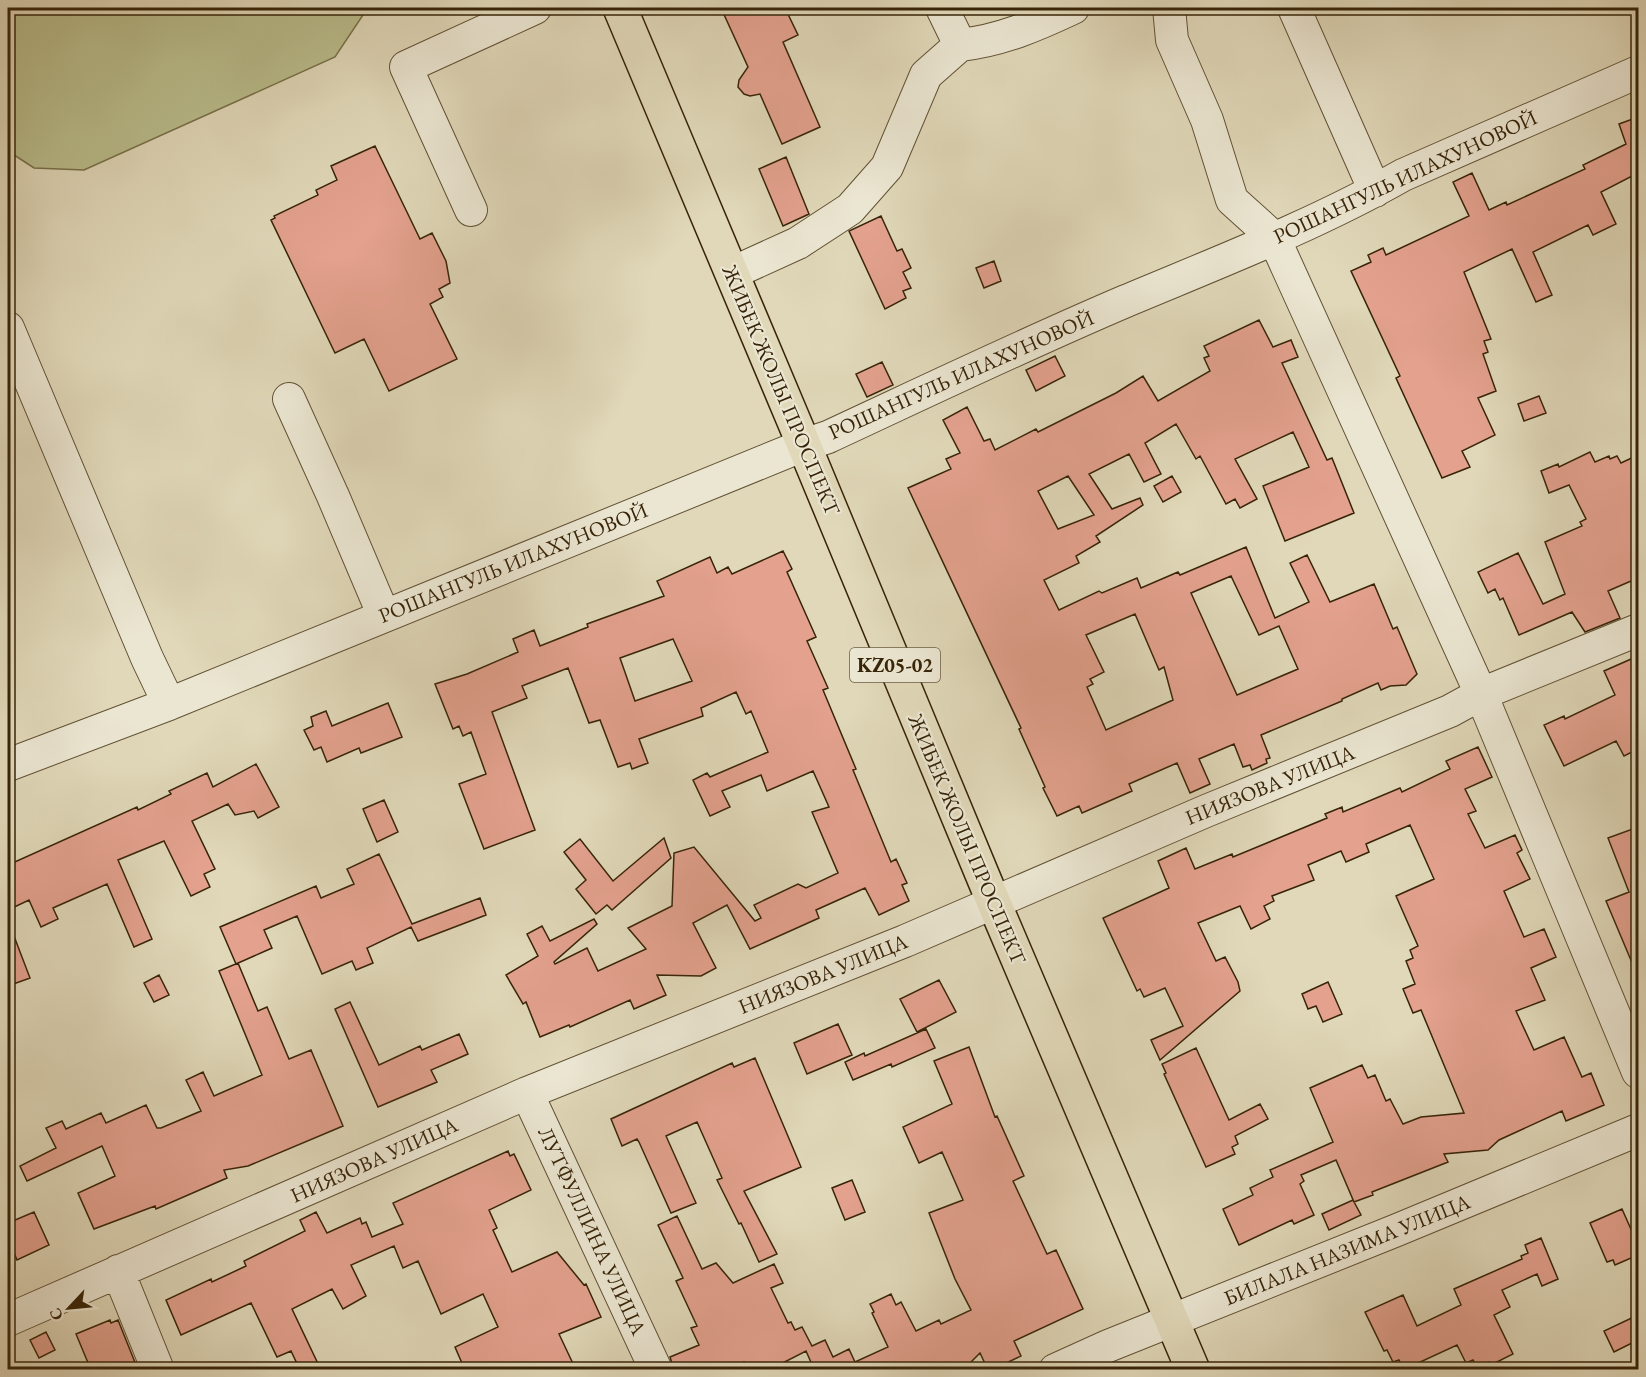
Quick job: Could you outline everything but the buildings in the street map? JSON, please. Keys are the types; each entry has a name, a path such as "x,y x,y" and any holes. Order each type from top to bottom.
{"highway":[{"name":"ЖИБЕК ЖОЛЫ ПРОСПЕКТ","path":"620,8 994,903 1193,1370"}],"street":[{"path":"471,210 406,67 535,8"},
{"path":"942,8 960,45"},
{"path":"732,273 798,243 850,209 887,167 926,75 960,45 979,43 1030,28 1073,8"},
{"path":"1169,8 1172,40 1207,120 1232,200 1274,238 1481,694 1638,1072"},
{"path":"1305,11 1375,191"},
{"name":"РОШАНГУЛЬ ИЛАХУНОВОЙ","path":"8,765 169,704 838,432 1050,334 1274,238 1375,191 1403,175 1638,72"},
{"path":"8,328 147,658 169,704"},
{"path":"289,399 384,616"},
{"name":"НИЯЗОВА УЛИЦА","path":"8,1320 527,1093 905,941 1206,811 1450,711 1481,694 1638,630"},
{"name":"ЛУТФУЛЛИНА УЛИЦА","path":"527,1093 656,1370"},
{"name":"БИЛАЛА НАЗИМА УЛИЦА","path":"1055,1370 1108,1346 1638,1131"},
{"path":"118,1271 158,1370"}],"green space":[{"path":"8,8 364,8 363,15 335,57 84,170 34,168 8,151"}]}
